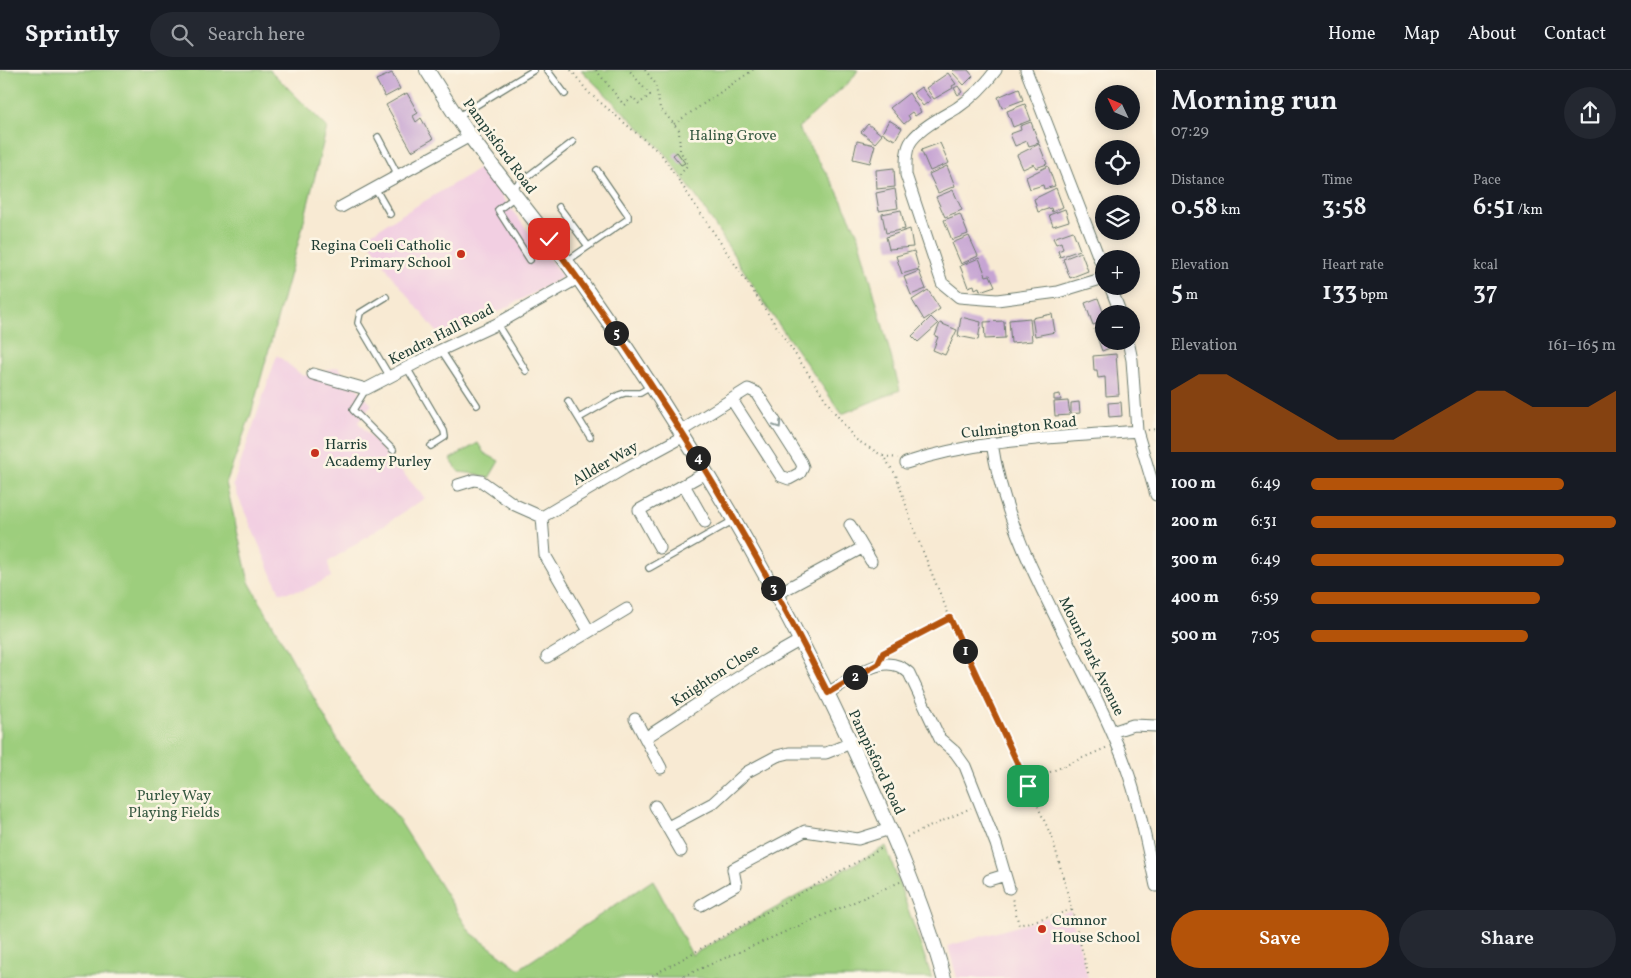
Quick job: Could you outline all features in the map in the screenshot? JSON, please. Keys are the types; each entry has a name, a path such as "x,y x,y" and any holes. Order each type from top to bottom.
{"street":[{"name":"Pampisford Road","path":"427,70 470,136 566,261 652,386 735,520 801,640 851,743 890,829 930,931 944,978"},
{"path":"996,70 986,84 960,106 924,128 911,141 906,157 906,175 942,283 959,297 997,300 1058,292 1095,281"},
{"path":"1026,70 1096,250"},
{"path":"341,207 470,136"},
{"name":"Kendra Hall Road","path":"366,390 441,350 496,324 578,278"},
{"path":"1130,350 1137,431 1156,495"},
{"path":"313,374 366,390"},
{"name":"Allder Way","path":"542,517 683,434 732,400 748,389 758,393 801,462 803,467 800,473 788,479 781,476 732,400"},
{"name":"Culmington Road","path":"906,463 934,454 992,443 1137,431"},
{"name":"Mount Park Avenue","path":"992,443 996,468 1026,552 1117,743 1135,794 1156,886"},
{"path":"660,548 639,510 707,472"},
{"path":"458,485 474,480 481,481 515,505 542,517 545,555 590,631"},
{"path":"684,485 705,522"},
{"path":"850,525 871,561"},
{"path":"777,594 862,548"},
{"path":"547,657 627,609"},
{"name":"Knighton Close","path":"645,738 704,701 740,675 801,640"},
{"path":"828,693 878,664 890,662 901,665 909,673 940,739 955,752 965,766 996,844 1009,888"},
{"path":"635,719 661,768"},
{"path":"1112,732 1133,725 1156,726"},
{"path":"668,827 713,803 747,772 777,756 789,753 826,753 851,743"},
{"path":"655,806 681,851"},
{"path":"701,905 736,885 733,869 805,831 858,839 890,829"},
{"path":"988,880 1005,875"}],"lane":[{"path":"458,118 534,70"},
{"path":"547,70 565,94"},
{"path":"378,137 398,175"},
{"path":"530,260 498,210 513,192 573,142"},
{"path":"566,261 628,219 628,215 597,170"},
{"path":"375,188 390,214"},
{"path":"559,207 588,246"},
{"path":"386,297 360,313 358,323 390,377"},
{"path":"496,324 526,371"},
{"path":"441,350 478,405"},
{"path":"407,368 444,431 445,437 431,446"},
{"path":"579,418 625,392 640,393 652,386"},
{"path":"366,390 353,410 392,450"},
{"path":"568,401 590,437"},
{"path":"649,568 735,520"}],"path":[{"path":"571,70 588,92 661,154 832,409 855,439 883,456 896,474 915,532 950,618 1053,840 1089,978"},
{"path":"596,70 624,105 633,97 639,104 650,95 629,70"},
{"path":"645,70 657,88 660,108 679,130 680,150 688,164 678,178"},
{"path":"674,124 753,70"},
{"path":"883,456 897,457 906,463"},
{"path":"878,664 883,653 950,618"},
{"path":"1026,782 1117,743"},
{"path":"679,978 909,878"}],"shaded area":[{"name":"Regina Coeli Catholic Primary School","path":"480,168 563,277 444,341 389,272 366,236"},
{"name":"Harris Academy Purley","path":"277,355 303,376 338,367 372,405 358,422 425,498 328,562 331,577 304,590 280,593 233,485"},
{"name":"Cumnor House School","path":"1070,911 1088,978 957,978 948,946"}],"green space":[{"name":"Purley Way Playing Fields","path":"0,70 270,70 327,127 301,233 251,414 226,483 249,582 342,748 399,820 470,932 519,969 653,880 692,955 886,846 932,978 0,978"},
{"name":"Haling Grove","path":"581,70 858,70 852,79 798,128 836,189 859,237 900,390 842,414 770,312 700,202 665,153"},
{"path":"478,443 484,453 499,461 489,478 477,474 459,472 450,459"}],"building":[{"path":"954,70 968,70 973,76 964,85 952,72"},
{"path":"392,73 400,89 385,97 376,80"},
{"path":"948,73 956,84 952,86 953,88 934,99 926,88"},
{"path":"958,86 962,92 958,95 954,88"},
{"path":"921,87 931,100 923,106 913,93"},
{"path":"1019,88 1023,100 1002,108 998,97"},
{"path":"407,93 418,113 413,116 416,122 421,118 433,139 412,151 386,105"},
{"path":"909,93 921,112 915,116 912,112 908,115 910,119 904,124 890,108"},
{"path":"1025,104 1031,120 1013,127 1007,111"},
{"path":"889,120 902,128 895,140 882,133"},
{"path":"1031,122 1039,143 1029,146 1027,141 1015,146 1010,134 1021,130 1020,126"},
{"path":"868,124 882,135 875,143 861,132"},
{"path":"857,141 875,145 870,163 853,159"},
{"path":"940,143 949,163 930,171 921,150"},
{"path":"1039,144 1047,164 1036,168 1034,164 1023,169 1017,155"},
{"path":"677,152 685,163 681,165 673,155"},
{"path":"947,166 955,186 938,193 929,174"},
{"path":"1048,166 1055,186 1044,189 1043,185 1030,189 1026,177"},
{"path":"894,168 895,187 877,189 876,170"},
{"path":"1056,188 1063,207 1052,212 1051,208 1038,212 1034,199"},
{"path":"895,189 898,208 879,211 876,193"},
{"path":"953,190 962,210 945,217 936,197"},
{"path":"1065,209 1069,221 1053,226 1049,215"},
{"path":"901,210 905,229 886,233 882,214"},
{"path":"960,214 968,234 952,240 944,220"},
{"path":"910,229 913,247 889,249 886,237"},
{"path":"1073,231 1080,250 1060,257 1058,251 1063,249 1061,242 1056,244 1053,238"},
{"path":"969,236 978,256 961,264 952,243"},
{"path":"914,251 919,269 902,274 896,256"},
{"path":"1081,252 1088,271 1070,278 1063,259"},
{"path":"979,258 986,276 990,275 995,286 980,291 979,287 975,289 974,285 968,287 960,266"},
{"path":"919,271 926,289 911,295 904,277"},
{"path":"928,290 940,309 924,320 912,300"},
{"path":"1098,298 1101,305 1095,305 1095,324 1093,325 1085,303"},
{"path":"1052,314 1055,332 1035,336 1032,318"},
{"path":"931,317 938,324 918,342 912,336"},
{"path":"961,317 981,322 978,340 958,336"},
{"path":"1030,318 1032,341 1011,343 1009,320"},
{"path":"1004,321 1005,338 985,339 984,322"},
{"path":"940,323 957,330 945,355 933,350 938,337 935,336"},
{"path":"1116,354 1119,395 1106,396 1105,377 1098,378 1097,370 1094,370 1093,356"},
{"path":"1060,394 1061,400 1054,400 1054,395"},
{"path":"1068,401 1070,415 1055,416 1054,402"},
{"path":"1079,402 1080,413 1071,414 1071,403"},
{"path":"1121,402 1122,416 1109,417 1108,403"}],"place":[{"name":"Regina Coeli Catholic Primary School","path":"461,254"},
{"name":"Harris Academy Purley","path":"315,453"},
{"name":"Cumnor House School","path":"1042,929"}],"route":[{"path":"549,239 623,343 707,472 777,594 828,693 878,664 883,653 950,618 973,671 993,707 1028,786"}]}
